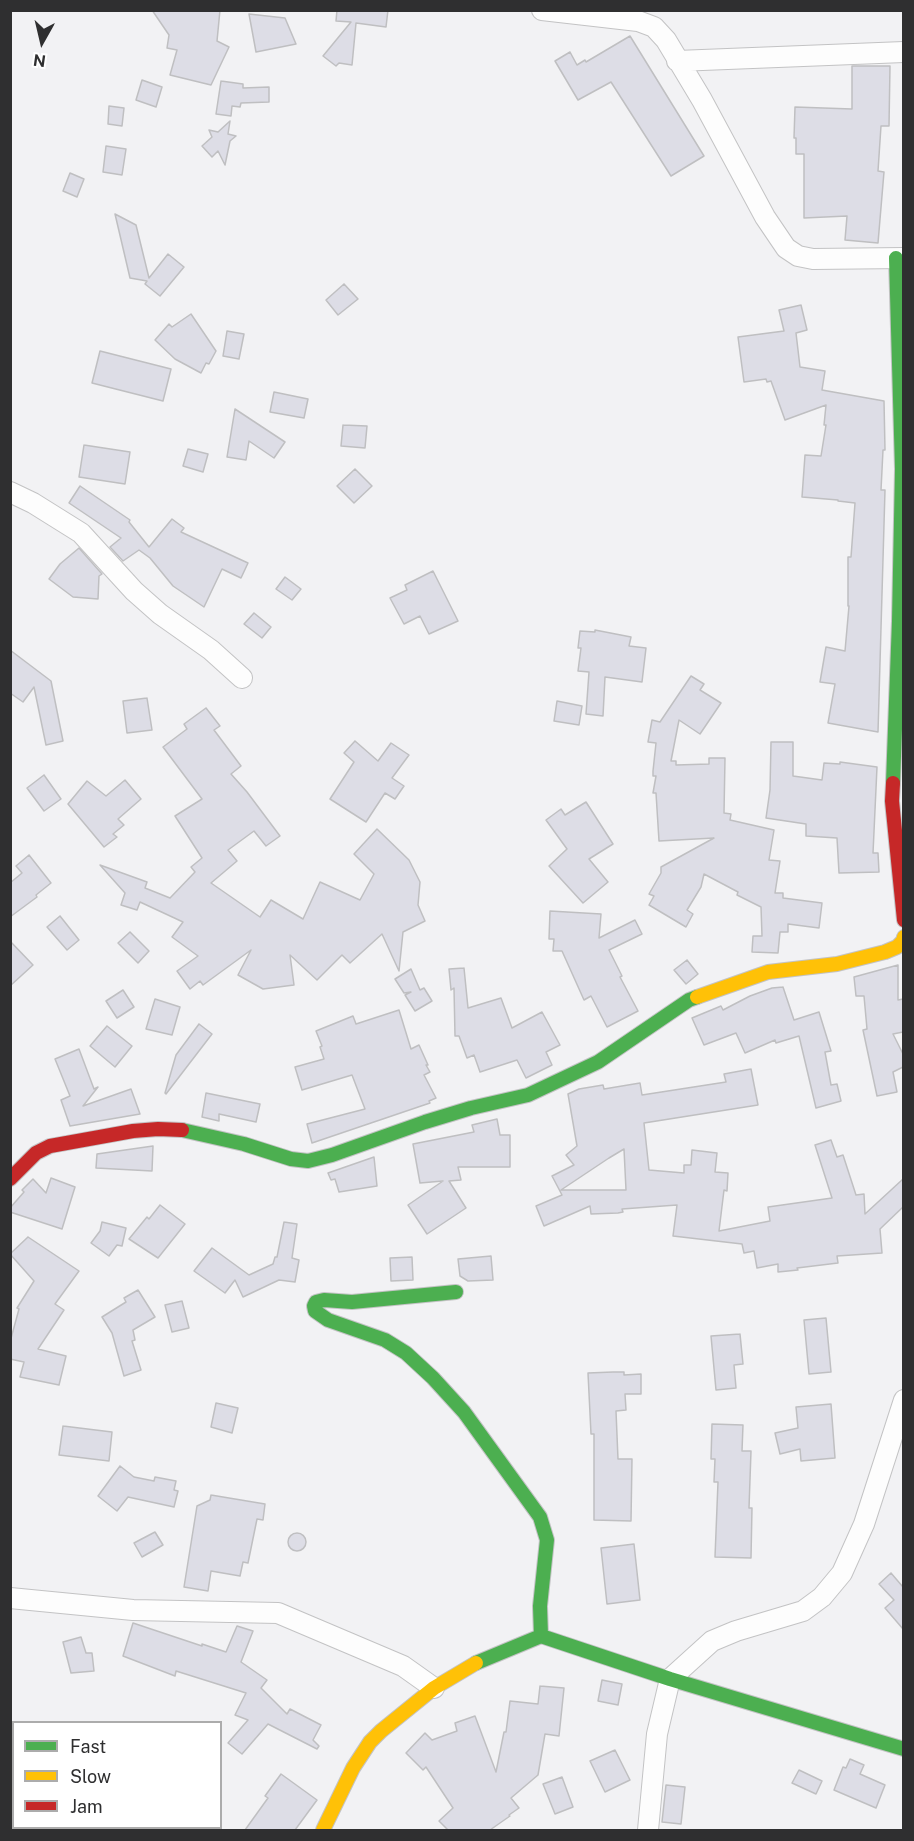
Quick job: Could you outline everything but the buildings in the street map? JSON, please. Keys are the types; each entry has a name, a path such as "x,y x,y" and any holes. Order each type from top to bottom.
{"street":[{"path":"542,10 638,21 654,27 666,40 702,99 765,217 786,248 798,256 813,260 900,258 902,469 892,801 903,920"},
{"path":"677,61 903,52"},
{"path":"10,492 33,503 81,533 134,591 160,614 212,650 242,678"},
{"path":"10,1179 36,1153 51,1146 100,1136 158,1129 187,1130 244,1143 291,1159 308,1161 332,1155 425,1122 471,1108 528,1095 598,1062 689,1000 768,972 837,964 885,952 897,947 903,941 903,937"},
{"path":"456,1292 352,1302 324,1300 316,1302 314,1306 315,1311 328,1320 385,1340 406,1353 433,1378 464,1412 540,1517 547,1540 540,1606 541,1636"},
{"path":"648,1830 657,1734 670,1679 712,1641 736,1631 803,1611 822,1597 842,1573 864,1524 903,1400"},
{"path":"10,1598 133,1610 278,1613 403,1666 434,1688"},
{"path":"323,1830 353,1768 370,1742 396,1718 434,1688 475,1664 541,1636 670,1679 903,1749"}],"traffic: fast":[{"path":"893,783 902,469 896,258"},
{"path":"182,1130 244,1144 291,1159 308,1161 332,1155 425,1122 471,1108 528,1095 598,1062 689,1000 697,997"},
{"path":"456,1292 352,1302 324,1300 316,1302 314,1306 315,1311 328,1320 385,1340 406,1353 433,1378 464,1412 540,1517 547,1540 540,1606 541,1636"},
{"path":"476,1663 541,1636 670,1679 904,1749"}],"traffic: slow":[{"path":"697,997 768,972 837,964 885,952 897,947 904,937"},
{"path":"323,1830 353,1768 370,1742 434,1688 476,1663"}],"traffic: jam":[{"path":"893,783 892,801 904,920"},
{"path":"10,1179 36,1153 50,1146 133,1131 182,1130"}]}
